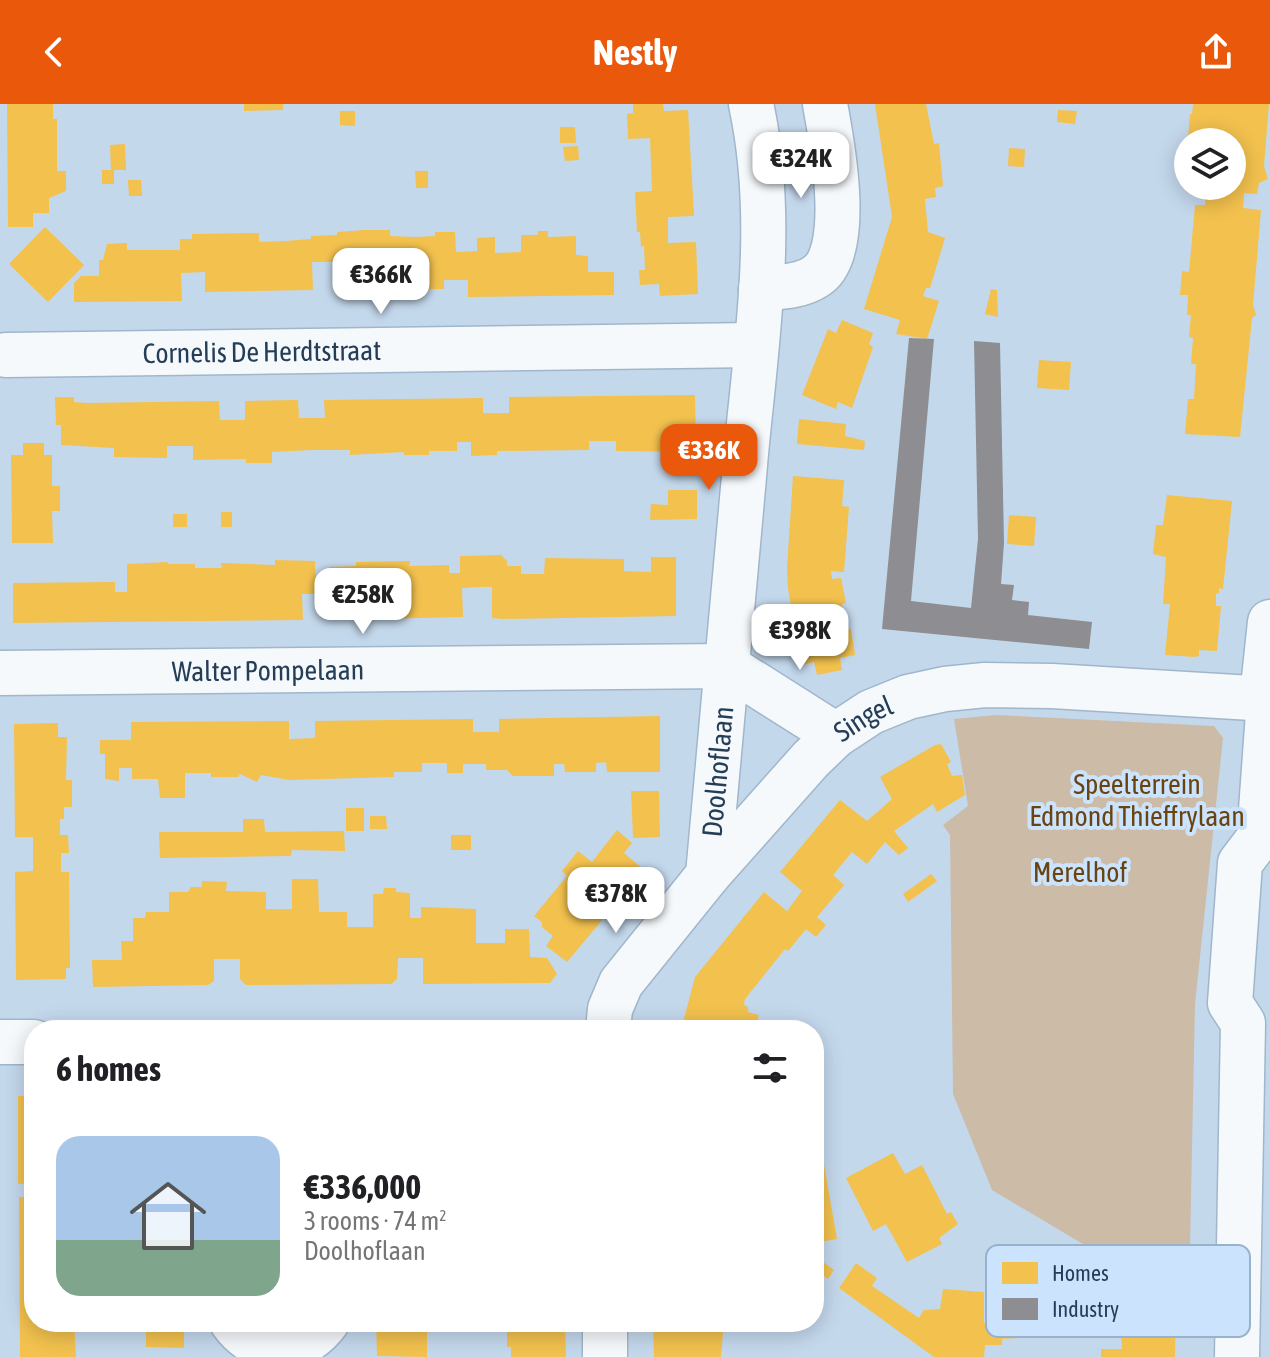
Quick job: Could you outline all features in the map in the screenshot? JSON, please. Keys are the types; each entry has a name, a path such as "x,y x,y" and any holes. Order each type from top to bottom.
{"street":[{"name":"Doolhoflaan","path":"708,875 761,289 761,184 757,132 751,104"},
{"path":"761,289 817,277 830,261 836,239 834,157 825,104"},
{"name":"Cornelis De Herdtstraat","path":"2,354 756,345"},
{"path":"1243,1245 1256,1024 1230,1003 1240,863 1259,838 1269,699 1264,678 1270,622"},
{"name":"Doolhoflaan","path":"727,666 836,735"},
{"name":"Walter Pompelaan","path":"0,673 727,666"},
{"name":"Singel","path":"609,1020 610,1009 621,983 708,875 811,759 836,735 871,712 908,697 958,687 1052,686 1269,699"},
{"path":"0,1042 24,1042"},
{"path":"241,1332 251,1343 280,1351 308,1343 318,1332"},
{"path":"605,1332 605,1357"},
{"path":"1237,1357 1238,1337"}],"green space":[{"name":"Merelhof","path":"996,715 1214,726 1223,738 1195,1004 1190,1245 1083,1244 992,1190 953,1094 950,835 943,825 968,806 954,719"}],"building: Homes":[{"path":"7,104 53,104 53,119 57,119 57,171 66,171 66,191 49,198 49,213 33,213 33,227 8,227"},
{"path":"244,104 283,104 283,110 244,111"},
{"path":"633,104 663,104 664,111 688,110 694,216 668,217 668,243 696,242 698,294 660,296 659,284 640,285 639,270 645,270 644,246 641,247 640,232 637,232 635,192 652,191 650,138 628,139 627,114 633,113"},
{"path":"875,104 926,104 934,144 939,143 943,186 935,188 936,197 925,199 928,232 945,238 930,288 926,288 923,296 939,301 927,339 896,334 900,320 864,309 892,217"},
{"path":"1193,104 1269,104 1264,166 1268,179 1259,183 1257,194 1246,193 1246,128 1189,128"},
{"path":"1058,110 1077,111 1075,124 1057,122"},
{"path":"340,111 355,111 355,126 340,125"},
{"path":"560,127 575,127 576,143 560,143"},
{"path":"125,144 126,170 114,170 114,184 102,184 102,170 111,170 110,145"},
{"path":"578,146 579,160 565,161 563,147"},
{"path":"1009,148 1025,149 1024,167 1008,166"},
{"path":"415,171 428,171 428,188 416,188"},
{"path":"128,180 141,180 142,196 129,196"},
{"path":"1205,200 1244,200 1243,208 1261,210 1253,305 1256,315 1252,318 1240,437 1185,434 1188,399 1194,399 1196,364 1191,364 1193,338 1189,337 1191,315 1187,315 1188,295 1180,295 1182,271 1189,272 1195,205 1205,205"},
{"path":"45,227 84,265 48,302 9,264"},
{"path":"390,230 390,236 416,237 435,236 435,232 455,232 456,252 477,251 477,238 495,237 495,253 521,252 521,235 538,235 538,231 548,231 548,237 576,236 576,255 588,256 588,272 614,272 614,295 468,297 468,280 444,280 444,289 336,291 335,262 312,262 313,290 205,292 205,272 181,273 182,301 74,302 74,283 81,276 99,276 99,260 103,260 107,244 127,243 127,250 180,250 180,239 192,239 192,234 259,233 259,242 311,239 311,236"},
{"path":"991,289 997,290 998,317 985,314"},
{"path":"842,320 873,333 869,344 873,347 852,408 838,402 836,409 802,395 828,329 836,333"},
{"path":"1039,360 1071,362 1069,390 1037,388"},
{"path":"695,395 696,452 616,451 616,441 589,441 589,450 497,451 497,455 471,456 471,442 457,442 457,451 429,451 429,455 404,455 404,452 350,455 350,450 272,452 272,463 246,463 246,459 193,460 193,446 167,446 167,458 114,457 114,448 61,445 61,425 56,425 55,397 74,397 74,402 87,403 219,401 220,420 245,420 245,401 298,400 299,418 325,418 324,400 483,398 483,413 509,413 509,397"},
{"path":"799,419 846,424 845,436 865,441 864,450 797,444"},
{"path":"23,443 44,443 44,455 52,455 52,486 60,486 60,511 52,511 53,543 12,543 11,455 23,455"},
{"path":"793,476 844,480 842,506 849,507 844,572 831,571 832,579 841,578 846,603 842,604 845,617 842,621 844,630 851,629 855,655 840,658 842,670 817,675 814,662 801,665 788,588"},
{"path":"668,490 697,490 697,519 650,520 651,504 668,505"},
{"path":"1167,495 1232,501 1223,589 1219,588 1219,594 1216,593 1216,606 1221,606 1217,651 1199,650 1199,656 1195,657 1165,655 1170,604 1163,604 1166,557 1153,554 1156,525 1163,525"},
{"path":"221,512 232,512 232,527 221,527"},
{"path":"173,514 187,514 187,527 173,527"},
{"path":"1009,515 1036,517 1034,546 1007,544"},
{"path":"501,555 507,566 521,566 521,574 544,574 545,558 624,559 624,571 651,572 651,557 676,557 676,616 492,618 492,587 477,587 462,588 463,617 330,620 329,567 356,566 356,562 410,561 409,566 449,565 449,573 460,573 460,556"},
{"path":"275,560 315,561 316,594 302,594 303,620 13,623 13,583 115,582 115,592 127,592 127,564 168,562 195,564 195,568 222,568 221,563 275,565"},
{"path":"660,716 660,772 607,772 606,762 596,763 596,772 565,772 564,764 554,764 554,776 513,776 507,770 486,770 486,764 463,764 463,773 447,773 447,763 422,763 422,772 394,772 394,777 289,780 261,775 257,782 240,774 238,777 211,777 211,773 185,773 185,798 160,798 158,779 132,779 132,768 119,768 119,781 105,779 105,754 100,754 100,740 131,740 131,722 289,721 289,739 315,738 315,721 473,719 473,732 499,732 499,719"},
{"path":"58,723 58,737 67,737 66,780 72,780 72,807 64,807 64,819 60,819 60,835 68,835 69,853 61,853 61,872 69,872 70,968 66,968 66,979 16,980 15,872 33,871 33,837 15,837 14,724"},
{"path":"941,744 951,762 947,764 952,776 962,775 965,795 937,812 933,804 894,831 908,848 899,855 885,842 867,864 852,852 833,875 844,885 817,917 826,925 816,937 806,929 788,951 785,949 745,999 748,1012 759,1015 758,1020 684,1020 695,977 764,892 787,911 802,891 780,872 840,800 867,821 892,799 880,777"},
{"path":"631,791 659,791 660,837 633,838"},
{"path":"346,808 364,808 364,831 346,831"},
{"path":"370,816 386,816 387,829 370,829"},
{"path":"243,819 264,819 265,832 344,831 345,851 292,850 291,856 160,858 159,832 243,832"},
{"path":"617,830 632,843 624,853 644,870 567,962 546,946 553,936 534,916 567,876 562,871 578,851 592,862"},
{"path":"451,835 471,835 471,850 451,850"},
{"path":"931,874 937,881 908,902 903,894"},
{"path":"292,879 318,879 319,912 347,912 347,927 373,927 373,894 383,894 384,888 410,893 410,918 421,918 421,907 476,909 476,943 505,943 505,929 529,929 530,957 547,958 557,974 550,983 423,984 423,958 398,958 397,979 391,984 246,985 240,979 240,959 214,959 214,981 208,985 93,987 92,960 122,960 121,941 133,941 133,918 145,918 146,912 169,912 169,892 188,892 191,887 202,887 202,881 227,882 226,891 266,892 266,909 292,909"},
{"path":"18,1096 24,1096 24,1184 18,1184"},
{"path":"893,1153 905,1174 922,1165 947,1214 951,1212 958,1224 939,1238 942,1244 907,1262 886,1224 873,1231 846,1178"},
{"path":"824,1164 837,1239 824,1241"},
{"path":"19,1197 24,1197 24,1332 75,1332 76,1357 20,1357"},
{"path":"824,1263 834,1270 828,1279 824,1276"},
{"path":"856,1263 877,1278 872,1286 919,1318 924,1310 940,1309 943,1289 984,1292 986,1337 1019,1338 1002,1339 1002,1345 985,1345 984,1357 934,1357 839,1288"},
{"path":"146,1332 184,1332 184,1348 146,1347"},
{"path":"376,1332 427,1332 427,1357 377,1356"},
{"path":"507,1332 565,1332 566,1357 511,1357 511,1347 507,1347"},
{"path":"653,1332 723,1332 721,1357 654,1357"},
{"path":"1121,1337 1175,1337 1175,1357 1101,1357 1101,1349 1122,1349"}],"building: Industry":[{"path":"909,338 934,339 911,601 971,608 978,539 974,341 1000,343 1004,543 1001,584 1014,585 1012,600 1029,602 1028,615 1092,622 1089,649 882,629"}],"park label":[{"name":"Speelterrein Edmond Thieffrylaan","path":"1137,800"}]}
